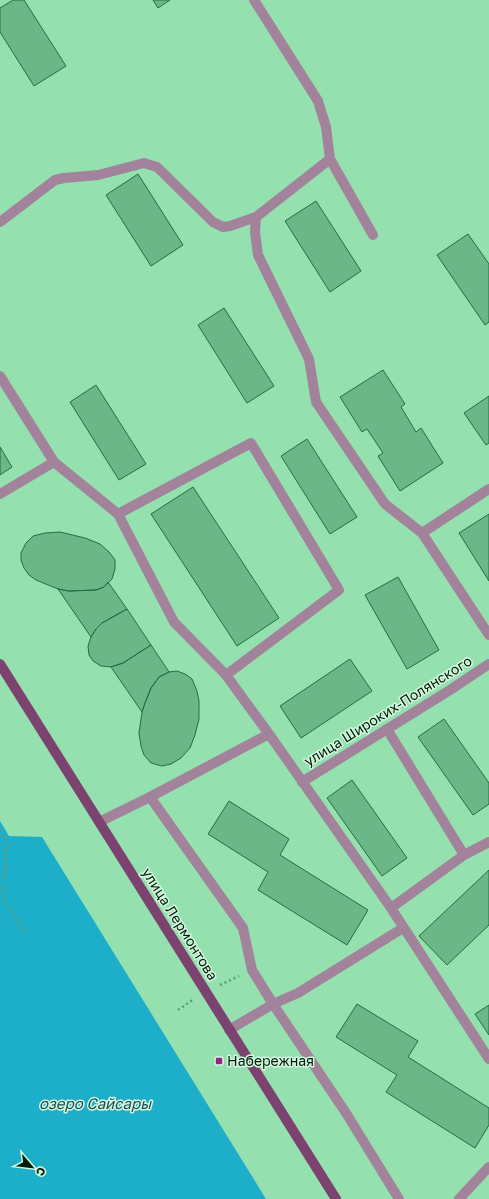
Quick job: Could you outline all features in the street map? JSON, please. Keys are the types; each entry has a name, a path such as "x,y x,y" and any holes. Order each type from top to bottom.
{"main road":[{"name":"улица Лермонтова","path":"0,664 336,1199"}],"street":[{"path":"254,0 318,101 326,127 330,159 373,235"},
{"path":"0,222 55,180 98,175 144,163 156,167 213,222 223,226 230,226 256,217 330,159"},
{"path":"256,217 255,232 258,255 309,359 316,402 385,504 422,533 489,635"},
{"path":"0,376 54,462 118,514 174,622 226,675 269,734 390,908 489,1059"},
{"path":"118,514 251,443 339,590 226,675"},
{"path":"0,494 54,462"},
{"path":"422,533 489,490"},
{"name":"улица Широких-Полянского","path":"302,782 489,664"},
{"path":"387,729 464,855"},
{"path":"99,822 150,797 269,734"},
{"path":"150,797 243,928 252,970 346,1113 399,1199"},
{"path":"390,908 464,855 489,842"},
{"path":"229,1030 273,1004 298,993 403,928"},
{"path":"459,1199 489,1167"}],"path":[{"path":"0,830 7,842 3,898 26,936"}],"water":[{"name":"озеро Сайсары","path":"0,821 9,836 42,837 266,1199 0,1199"}],"building":[{"path":"13,0 24,0 66,66 34,86 0,32 0,8"},
{"path":"153,0 170,0 158,8"},
{"path":"138,174 183,245 151,266 106,195"},
{"path":"316,201 361,271 330,292 285,221"},
{"path":"468,234 489,264 489,322 485,325 437,255"},
{"path":"224,308 274,386 247,403 198,325"},
{"path":"383,370 405,404 401,407 416,432 421,428 443,463 400,491 378,456 383,453 367,429 362,432 340,397"},
{"path":"96,385 146,464 119,480 70,402"},
{"path":"489,396 489,443 486,445 464,413"},
{"path":"307,439 357,517 330,534 281,456"},
{"path":"0,447 12,467 0,475"},
{"path":"193,487 279,618 237,646 151,514"},
{"path":"489,514 489,581 459,533"},
{"path":"60,532 85,538 100,544 109,552 115,560 115,569 112,579 104,587 96,590 69,591 58,589 36,580 29,575 21,560 21,553 26,543 33,536 45,533"},
{"path":"398,577 439,650 407,669 365,595"},
{"path":"108,582 127,609 102,623 91,637 58,589 69,591 96,590 104,587"},
{"path":"127,609 151,645 123,663 111,667 101,666 93,661 89,655 88,646 91,637 102,623"},
{"path":"151,645 169,672 159,677 151,688 142,712 111,667 123,663"},
{"path":"350,659 372,691 301,738 280,706"},
{"path":"177,671 192,679 199,701 199,719 190,748 181,758 171,764 162,766 151,763 144,755 139,733 142,712 151,688 159,677 169,672"},
{"path":"444,719 489,783 489,804 473,815 418,737"},
{"path":"352,780 407,858 382,876 327,798"},
{"path":"229,801 289,839 280,855 368,910 347,945 258,890 268,872 208,834"},
{"path":"489,870 489,925 447,965 419,936"},
{"path":"357,1004 418,1041 408,1057 489,1108 489,1125 475,1148 386,1092 397,1075 336,1037"},
{"path":"489,1005 489,1035 475,1014"}],"place":[{"name":"Набережная","path":"219,1061"}]}
